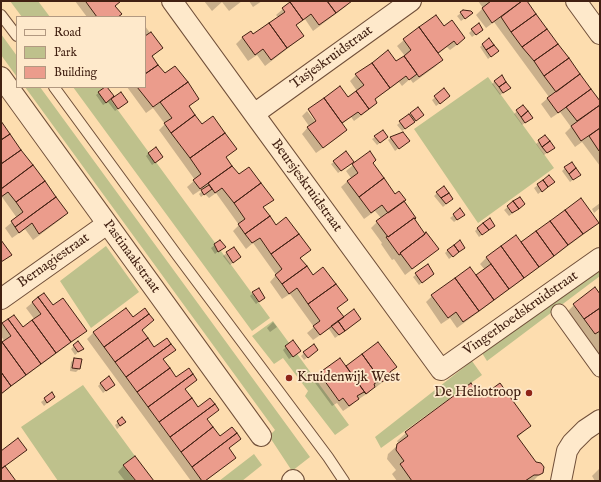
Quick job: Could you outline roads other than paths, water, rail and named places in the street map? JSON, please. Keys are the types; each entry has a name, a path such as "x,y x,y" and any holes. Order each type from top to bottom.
{"street":[{"name":"Beursjeskruidstraat","path":"172,1 441,370"},
{"name":"Tasjeskruidstraat","path":"254,114 411,1"},
{"path":"576,1 600,34"},
{"name":"Pastinaakstraat","path":"1,77 261,436"},
{"name":"Bernagiestraat","path":"1,299 107,224"},
{"name":"Vingerhoedskruidstraat","path":"441,370 600,258"},
{"path":"558,312 600,369"},
{"path":"561,481 567,450 585,430 600,420"}],"lane":[{"path":"1,15 16,35"},
{"path":"55,88 181,261 328,457 344,481"}],"place":[{"name":"Kruidenwijk West","path":"289,378"},
{"name":"De Heliotroop","path":"529,393"}]}
